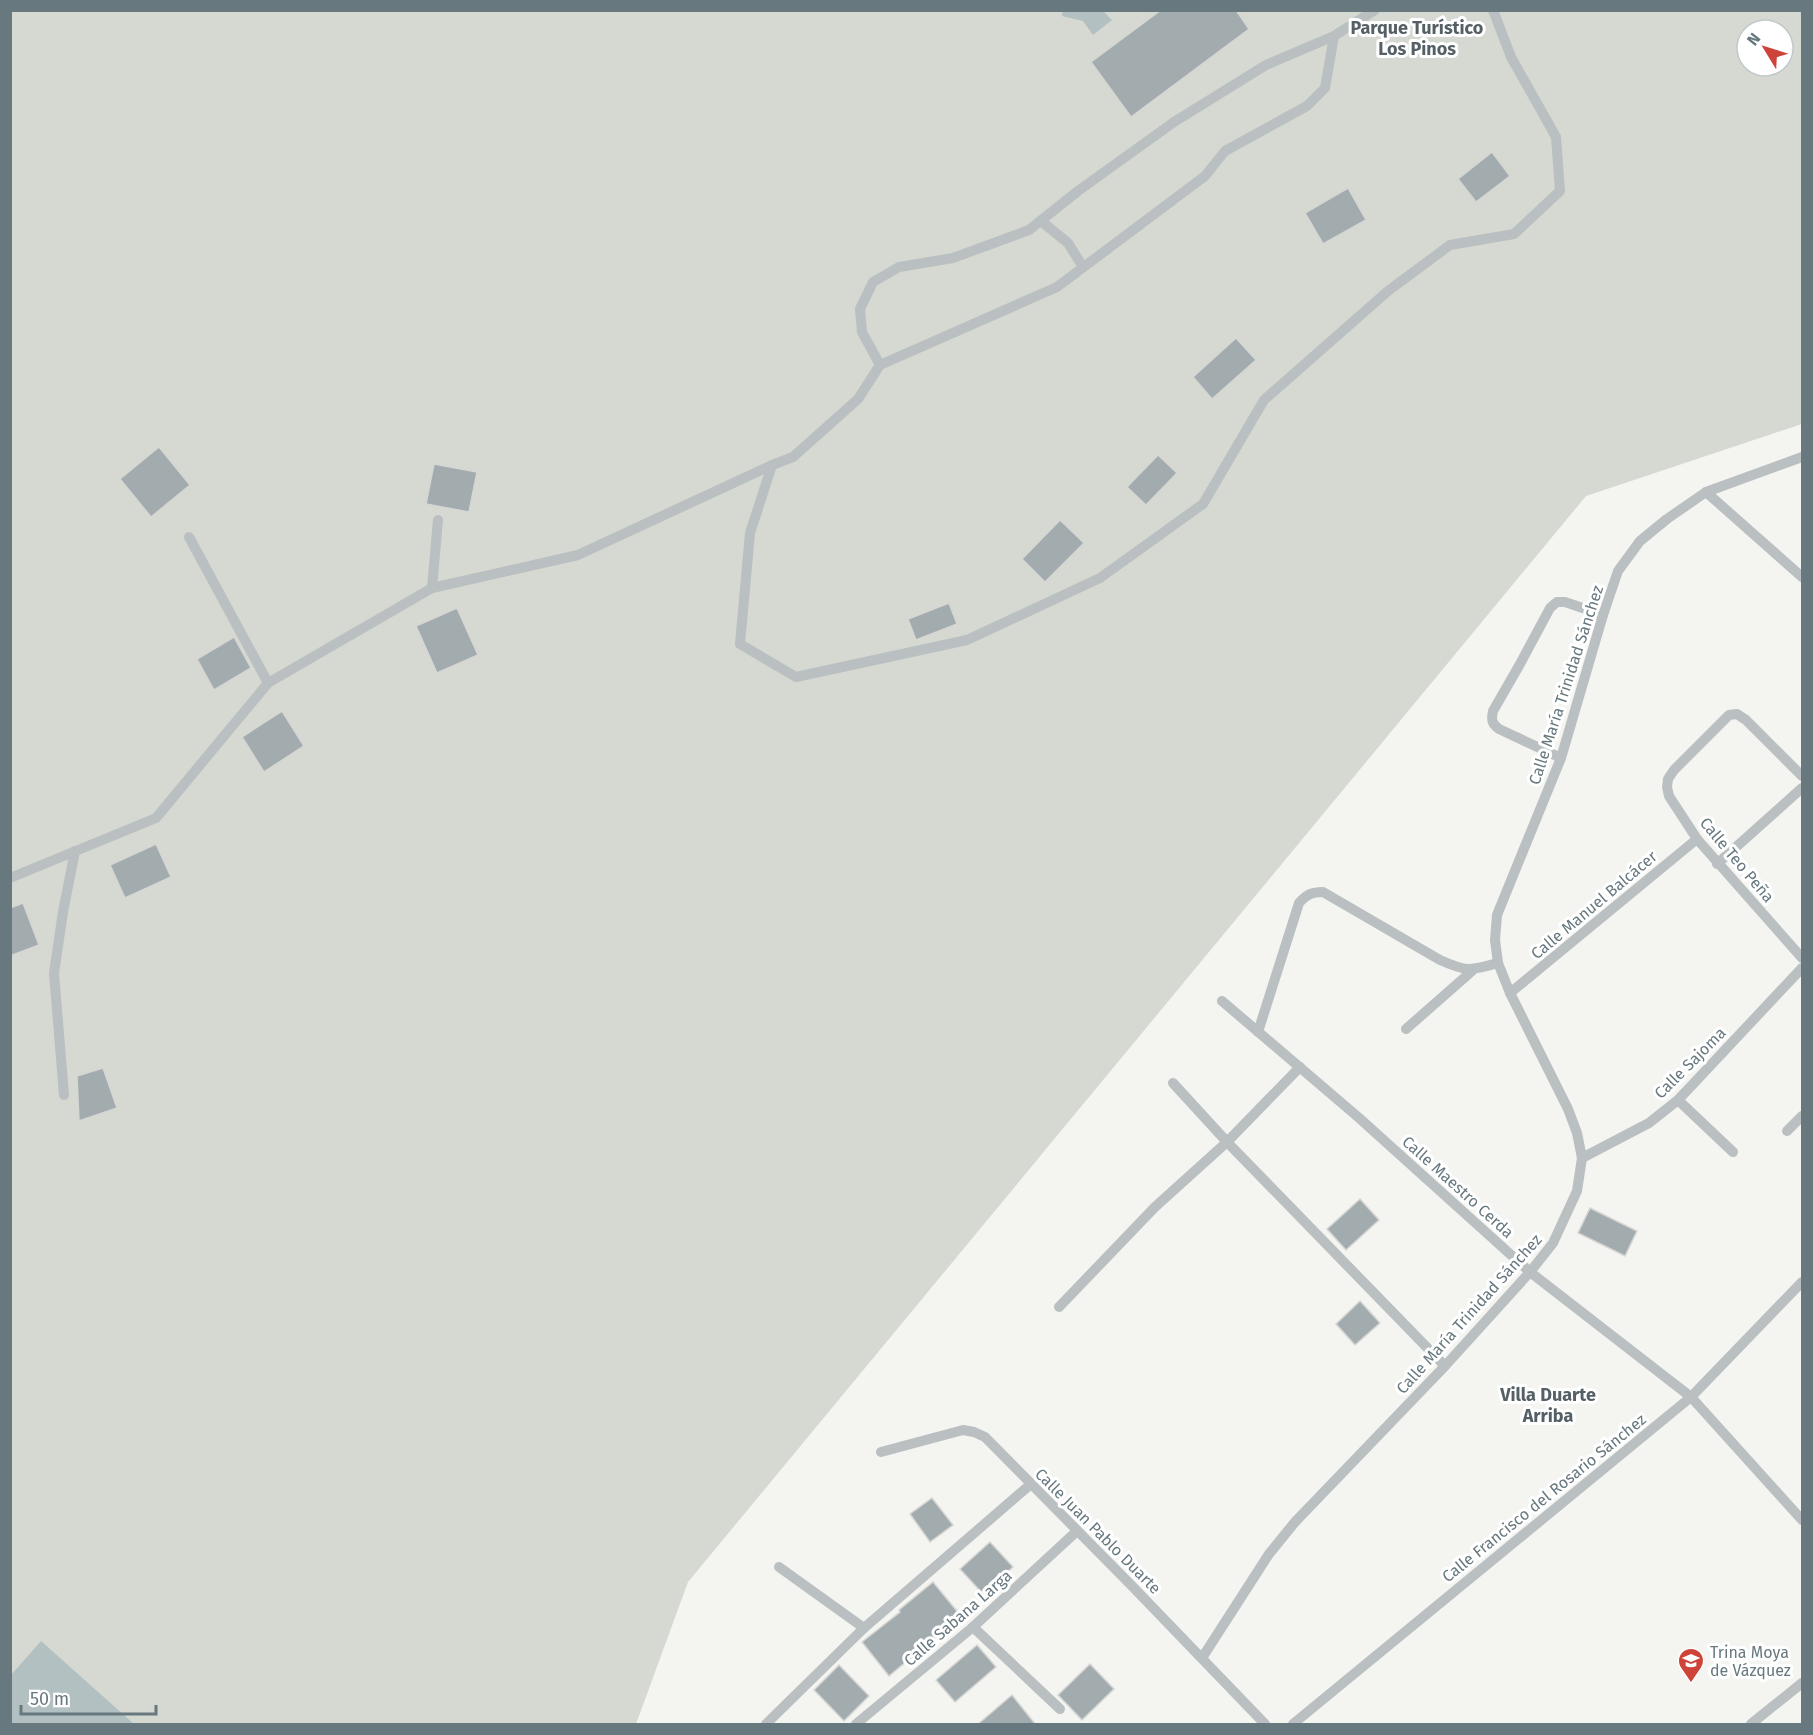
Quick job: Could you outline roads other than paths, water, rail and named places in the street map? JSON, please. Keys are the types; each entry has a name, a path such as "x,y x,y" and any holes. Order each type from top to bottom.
{"street":[{"path":"880,365 862,332 860,309 873,282 900,267 953,258 1029,230 1174,122 1266,65 1334,36 1375,10"},
{"path":"772,465 750,533 741,644 796,676 967,640 1100,578 1203,504 1264,400 1388,291 1450,245 1514,234 1560,191 1556,137 1511,57 1493,10"},
{"path":"10,878 156,818 268,683 432,588 578,555 793,457 858,399 880,365 1057,287 1205,176 1225,151 1307,106 1325,88 1334,36"},
{"path":"1041,221 1068,243 1083,267"},
{"name":"Calle María Trinidad Sánchez","path":"1202,1658 1269,1554 1295,1522 1530,1272 1553,1243 1567,1216 1577,1191 1582,1158 1577,1132 1568,1109 1510,993 1498,963 1494,940 1497,915 1562,758 1618,571 1640,541 1706,492 1803,457"},
{"path":"1706,492 1803,577"},
{"path":"432,588 438,520"},
{"path":"189,537 268,683"},
{"path":"1562,758 1499,729 1493,724 1491,718 1493,711 1550,608 1557,602 1565,602 1603,615"},
{"name":"Calle Teo Peña","path":"1803,776 1737,714 1729,715 1674,770 1668,779 1667,787 1669,796 1697,839 1803,958"},
{"path":"1717,864 1803,788"},
{"name":"Calle Manuel Balcácer","path":"1510,993 1697,839"},
{"path":"64,1095 54,973 75,851"},
{"path":"1258,1032 1299,903 1306,895 1314,892 1323,892 1440,960 1472,971"},
{"path":"1406,1029 1472,971 1498,963"},
{"name":"Calle Sajoma","path":"1582,1158 1649,1123 1678,1100 1803,968"},
{"name":"Calle Maestro Cerda","path":"1222,1001 1358,1117 1530,1272 1691,1397 1803,1520"},
{"path":"1059,1308 1155,1207 1227,1142 1300,1067"},
{"path":"1173,1083 1227,1142 1444,1366"},
{"path":"1678,1100 1733,1152"},
{"path":"1787,1131 1803,1116"},
{"name":"Calle Francisco del Rosario Sánchez","path":"1293,1725 1691,1397 1803,1282"},
{"name":"Calle Juan Pablo Duarte","path":"881,1452 963,1430 985,1437 1265,1725"},
{"path":"766,1725 864,1628 1031,1484"},
{"name":"Calle Sabana Larga","path":"856,1725 974,1627 1077,1531"},
{"path":"779,1566 864,1628"},
{"path":"974,1627 1060,1709"},
{"path":"1751,1725 1803,1683"}],"place":[{"name":"Trina Moya de Vázquez","path":"1691,1684"}],"district":[{"name":"Parque Turístico Los Pinos","path":"1417,38"},
{"name":"Villa Duarte Arriba","path":"1548,1405"}]}
